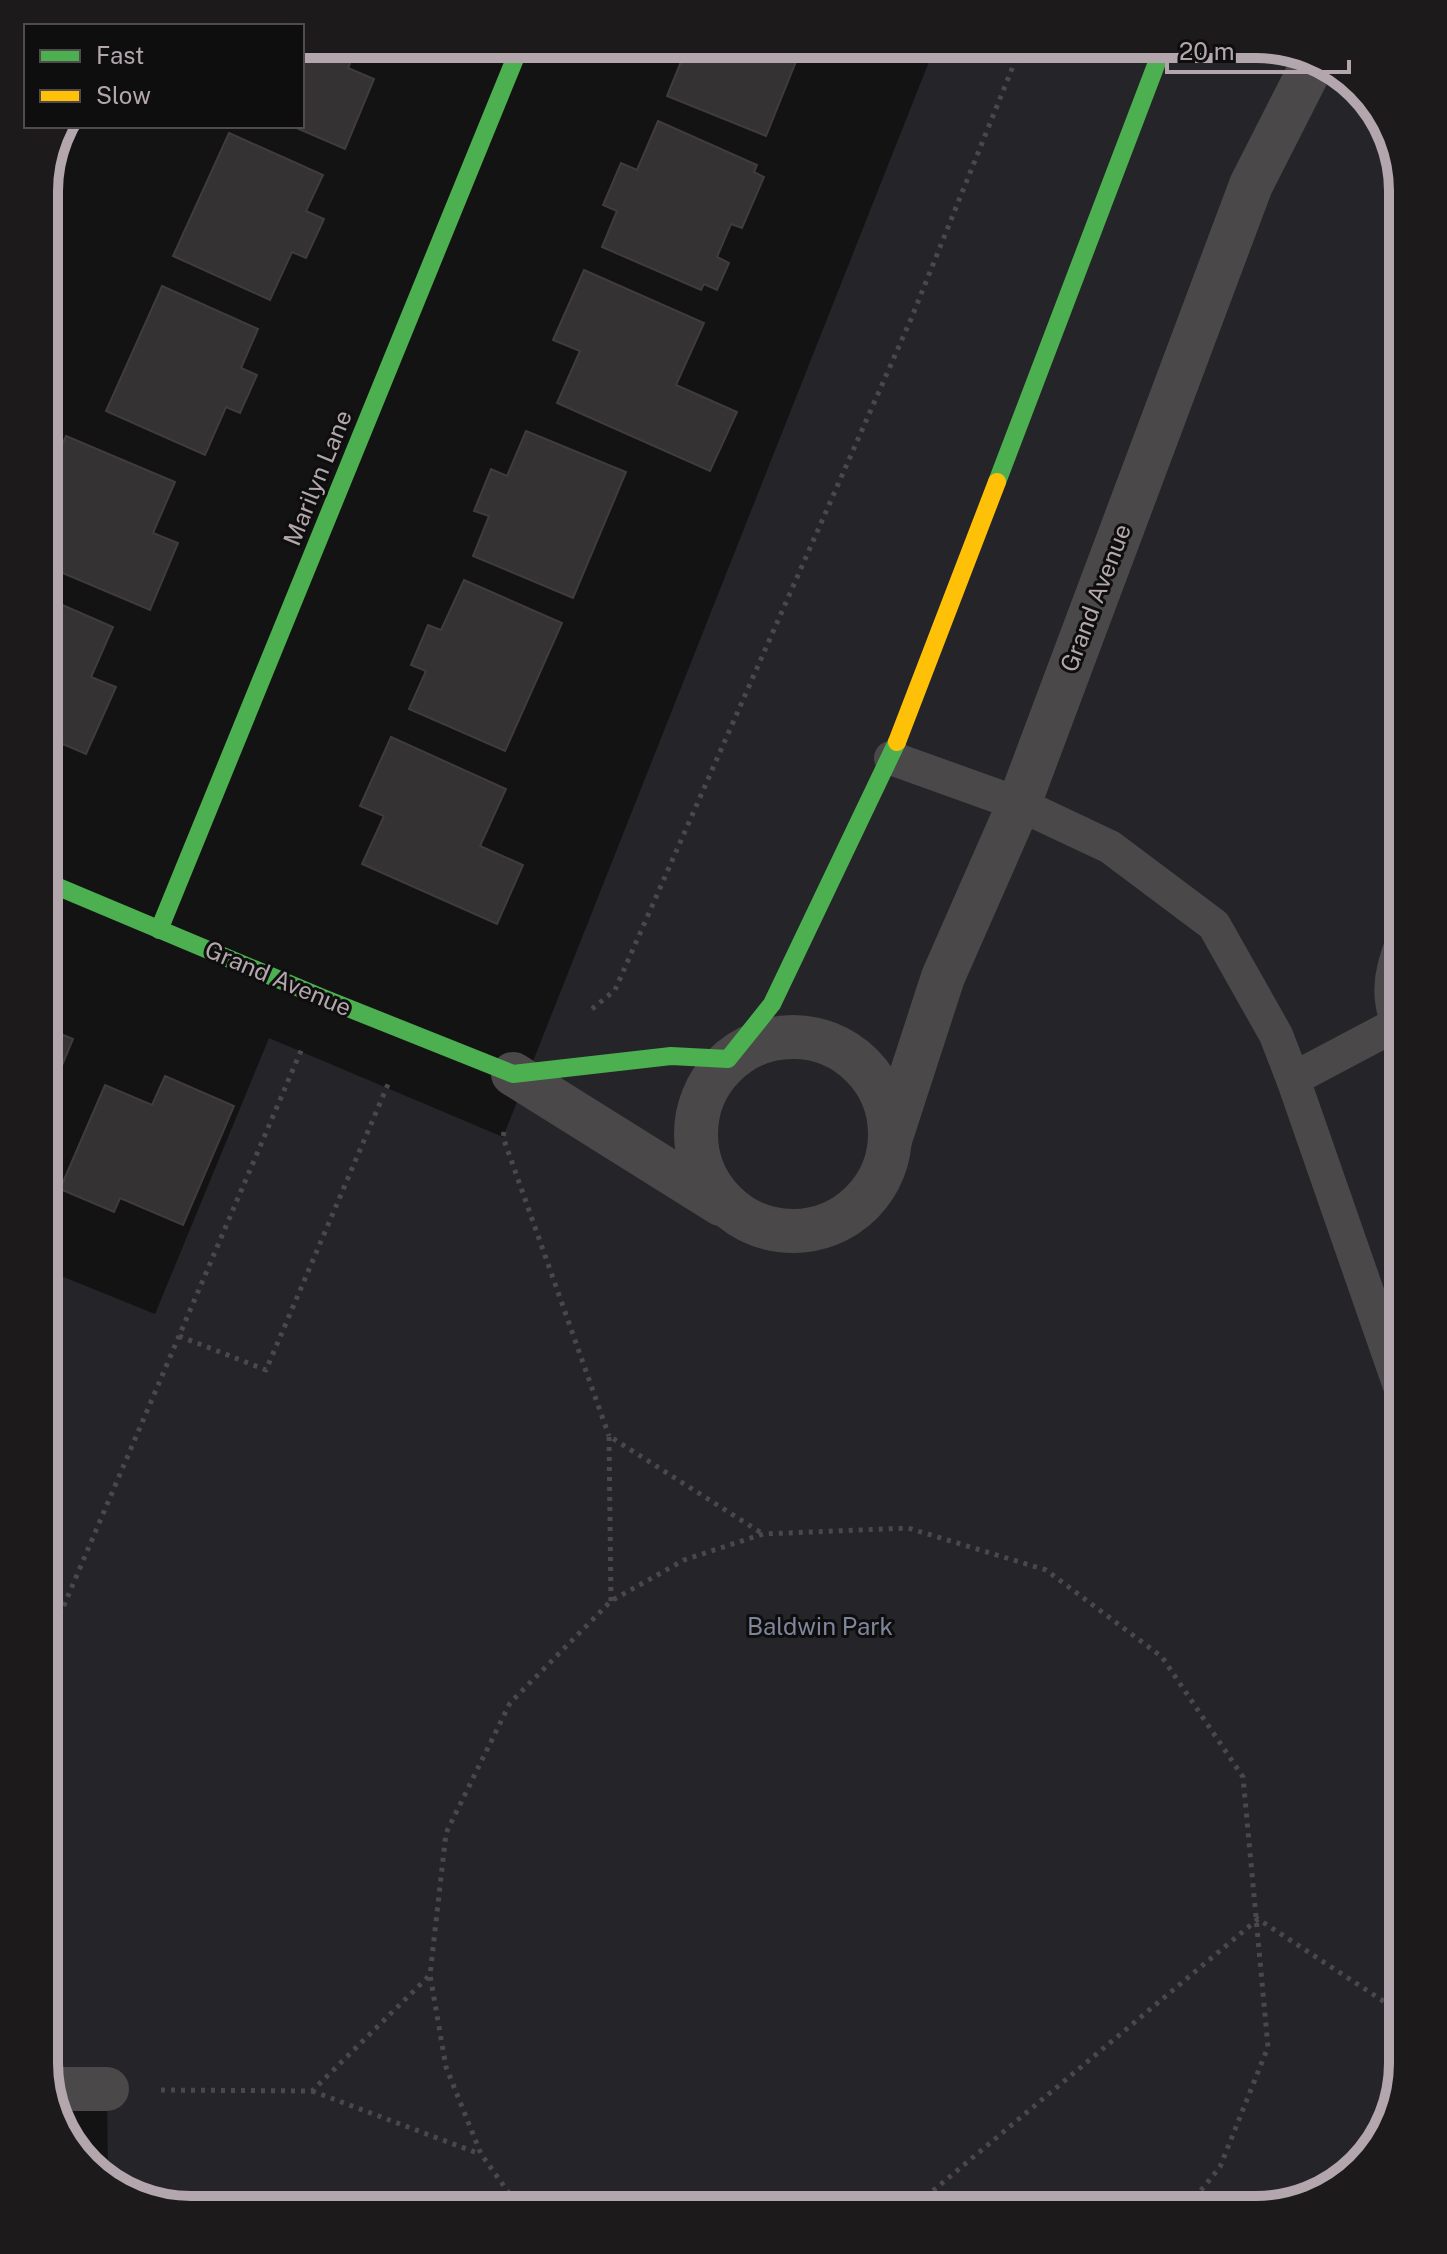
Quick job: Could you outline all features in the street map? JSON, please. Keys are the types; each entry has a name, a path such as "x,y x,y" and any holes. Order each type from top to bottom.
{"street":[{"name":"Marilyn Lane","path":"159,930 515,58"},
{"name":"Grand Avenue","path":"747,1220 722,1201 705,1176 695,1145 697,1113 709,1085 772,1004 891,758 1159,58"},
{"name":"Grand Avenue","path":"58,887 513,1074 747,1220 777,1230 808,1230 839,1221 865,1200 883,1172 890,1140 943,977 1019,804 1251,185 1310,70"},
{"name":"Grand Avenue","path":"513,1074 671,1056 728,1059 755,1043 787,1036 820,1039 851,1054 874,1077 887,1107 890,1140"}],"lane":[{"path":"891,758 1019,804 1110,847 1214,925 1276,1035 1389,1355"},
{"path":"1293,1079 1389,1035"}],"path":[{"path":"581,1018 615,990 911,319 1016,58"},
{"path":"58,1619 323,998"},
{"path":"179,1336 266,1370 409,1033"},
{"path":"513,1074 503,1137 609,1436 611,1601"},
{"path":"609,1436 763,1534"},
{"path":"511,2196 481,2154 446,2067 430,1975 446,1833 510,1703 611,1601 684,1560 763,1534 908,1528 1046,1570 1162,1657 1243,1777 1268,2047 1220,2167 1196,2196"},
{"path":"1258,1919 1389,2005"},
{"path":"927,2196 1258,1919"},
{"path":"312,2091 430,1975"},
{"path":"76,2089 312,2091 481,2154"}],"green space":[{"name":"Baldwin Park","path":"930,58 1265,58 1299,65 1330,80 1344,91 1367,117 1375,132 1382,148 1389,191 1389,2063 1379,2114 1361,2144 1337,2168 1315,2182 1290,2191 1256,2196 182,2196 148,2189 108,2167 107,2089 61,2089 58,2063 58,1275 155,1314 269,1038 503,1137"}],"building":[{"path":"304,58 352,58 348,68 374,79 345,149 297,128 304,128"},
{"path":"683,58 797,58 766,136 667,96"},
{"path":"658,121 757,165 754,172 764,177 742,228 731,224 717,257 729,263 717,290 704,284 701,290 602,247 617,211 603,205 621,163 637,170"},
{"path":"229,133 323,175 306,211 324,219 306,258 292,252 270,300 173,256"},
{"path":"584,270 704,323 676,385 737,412 710,471 557,403 580,351 553,340"},
{"path":"162,286 258,329 241,368 257,375 240,413 226,407 205,455 106,411"},
{"path":"526,431 626,472 573,598 473,556 489,516 474,511 491,469 507,476"},
{"path":"66,436 175,482 153,533 178,543 150,610 58,571 58,454"},
{"path":"464,580 562,623 505,751 409,709 426,671 411,665 428,625 441,630"},
{"path":"58,603 113,627 91,677 116,687 86,754 58,742"},
{"path":"391,737 506,789 480,846 523,865 497,924 362,864 384,816 360,806"},
{"path":"58,1033 73,1039 58,1075"},
{"path":"165,1076 234,1106 183,1225 120,1198 114,1212 60,1189 105,1085 152,1105"}],"traffic: fast":[{"path":"159,930 515,58"},
{"path":"997,482 1159,58"},
{"path":"58,887 513,1074 671,1056 728,1059 772,1004 897,742"}],"traffic: slow":[{"path":"897,742 997,482"}]}
